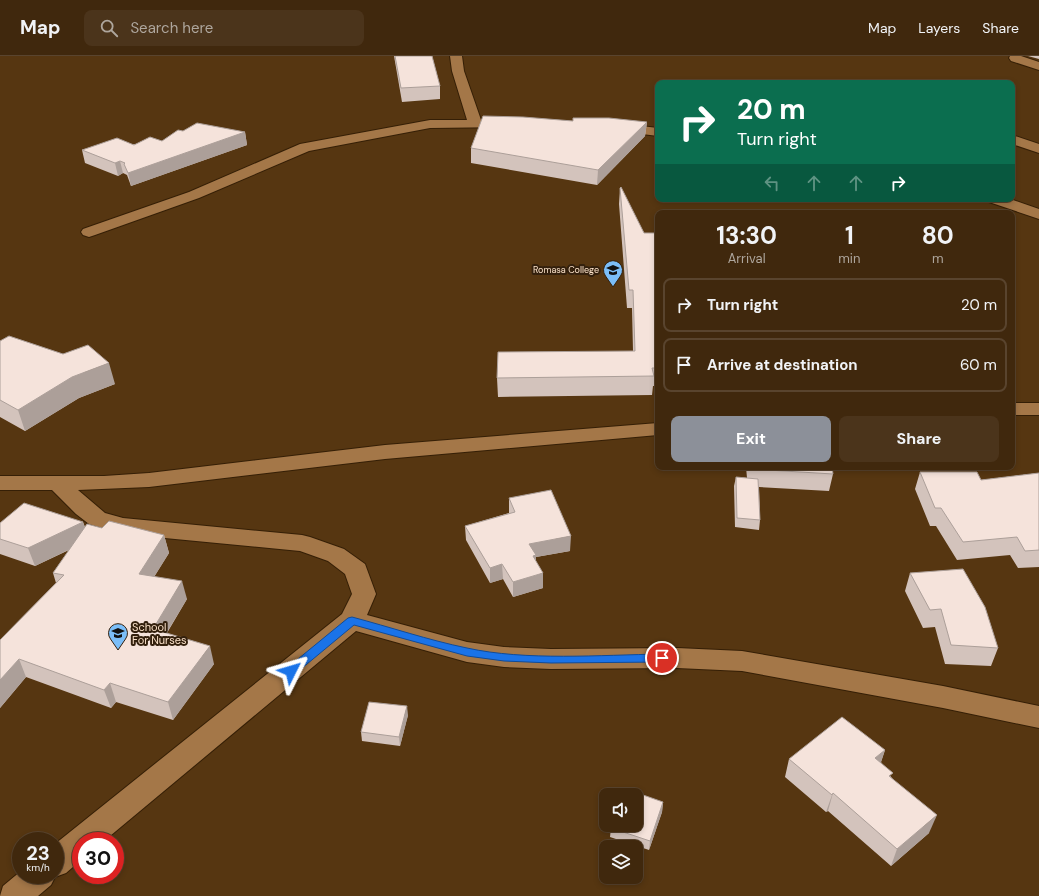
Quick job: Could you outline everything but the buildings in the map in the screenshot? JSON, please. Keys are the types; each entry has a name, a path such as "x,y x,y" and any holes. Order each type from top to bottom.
{"street":[{"path":"456,56 458,71 475,124"},
{"path":"1015,58 1039,66"},
{"path":"89,232 194,195 305,147 430,124 522,124"},
{"path":"600,126 655,132"},
{"path":"1015,140 1039,149"},
{"path":"1004,202 1039,214"},
{"path":"1015,409 1039,409"},
{"path":"0,483 104,484 385,452 655,429"},
{"path":"58,483 84,508 97,518 123,526 302,543 336,555 356,570 364,594 352,620 94,832"},
{"path":"352,620 474,653 504,657 551,659 677,658 742,661 943,696 1039,717"},
{"path":"64,856 72,850"},
{"path":"14,896 29,884"}],"place":[{"name":"Romasa College","path":"613,287"},
{"name":"School For Nurses","path":"118,650"}],"route":[{"path":"291,671 352,620 467,652 504,657 551,659 662,658"}]}
